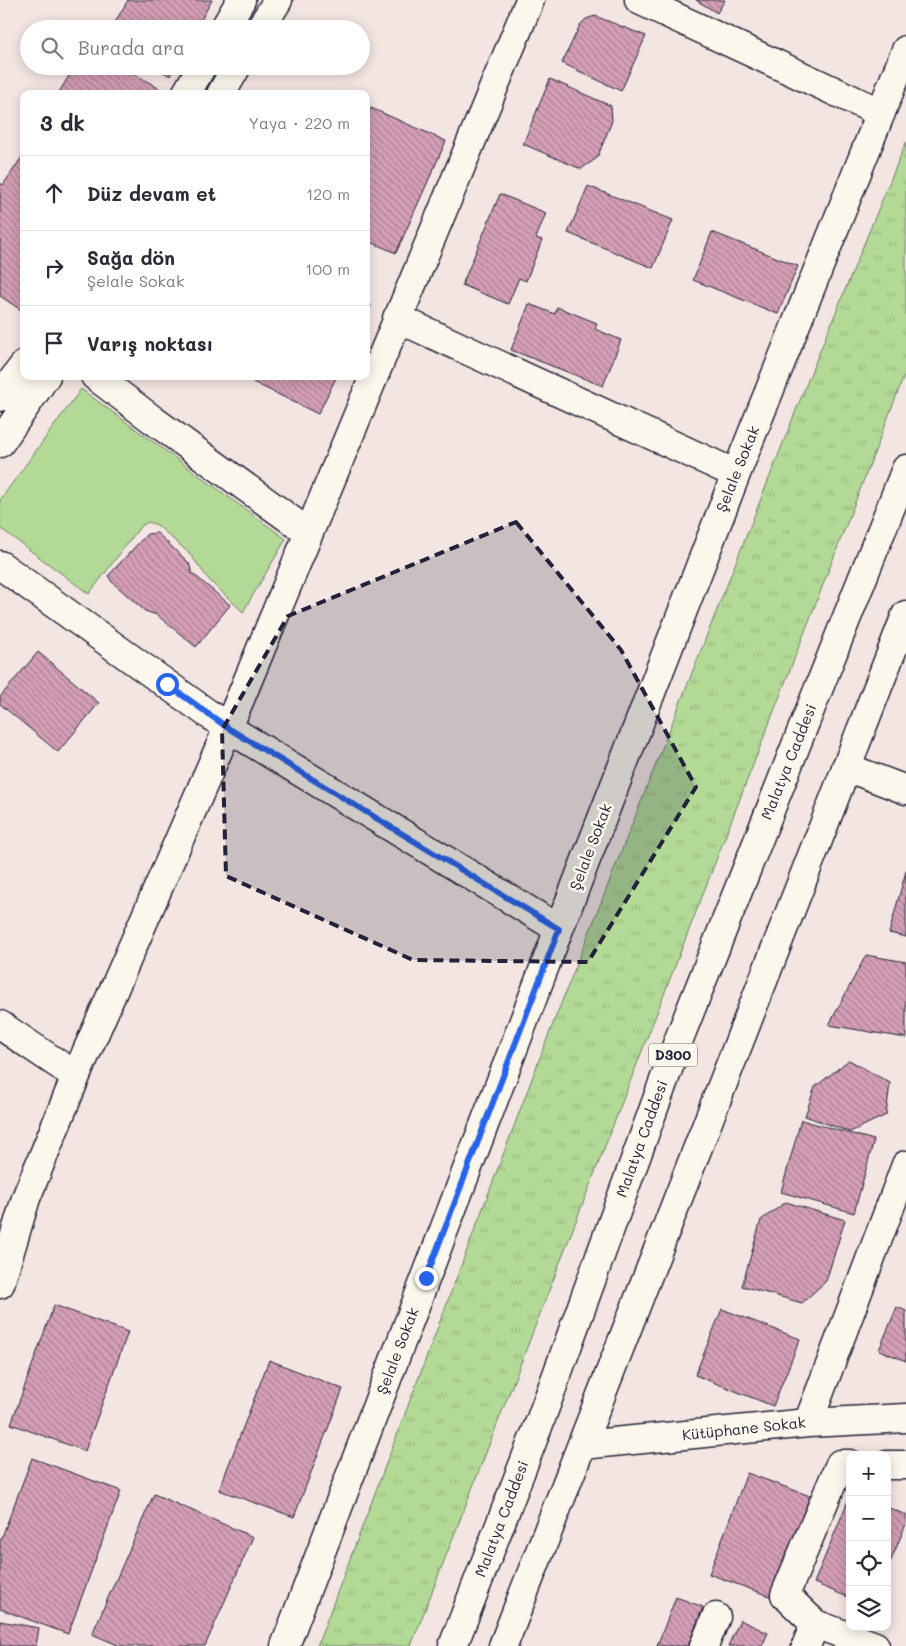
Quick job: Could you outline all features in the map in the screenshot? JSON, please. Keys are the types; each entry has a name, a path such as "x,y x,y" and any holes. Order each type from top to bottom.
{"main road":[{"path":"229,20 241,0"},
{"path":"266,20 278,0"},
{"path":"0,1284 26,1198 76,1076 228,728 530,0"},
{"path":"639,0 881,113"},
{"name":"Şelale Sokak","path":"285,1646 559,929 736,474 906,50"},
{"path":"188,90 197,75"},
{"path":"223,90 232,75"},
{"path":"397,318 736,474"},
{"path":"0,397 20,370"},
{"path":"0,443 43,380"},
{"path":"100,380 309,533"},
{"name":"Malatya Caddesi","path":"453,1646 542,1414 679,1039 906,469"},
{"path":"0,565 228,728 559,929"},
{"path":"503,1646 906,615"},
{"path":"846,767 906,790"},
{"path":"0,1025 76,1076"},
{"path":"808,1422 906,1165"},
{"path":"0,1226 26,1198"},
{"name":"Kütüphane Sokak","path":"582,1445 808,1422 906,1418"},
{"path":"846,1464 840,1464 786,1595 811,1635 875,1646"},
{"path":"891,1465 906,1465"},
{"path":"704,1646 716,1617"}],"highlighted area":[{"path":"516,522 621,650 696,787 588,962 413,960 226,876 222,730 288,616"}],"green space":[{"path":"906,142 906,371 411,1646 317,1646 547,1039 810,375"},
{"path":"81,389 286,539 243,612 210,581 189,553 157,525 148,522 140,527 89,594 0,528 0,500"}],"building":[{"path":"128,0 212,0 201,20 116,20"},
{"path":"696,0 725,0 717,13"},
{"path":"595,16 646,36 621,91 562,63 580,25 586,19"},
{"path":"70,75 137,75 161,90 60,90"},
{"path":"550,79 611,106 612,121 597,158 581,169 523,144"},
{"path":"371,108 446,141 396,253 370,242"},
{"path":"20,160 20,309 0,296 0,183 3,185"},
{"path":"588,186 673,220 653,268 568,233"},
{"path":"500,194 546,213 536,238 542,240 526,281 519,278 508,304 462,285"},
{"path":"712,232 798,266 778,314 693,280"},
{"path":"529,304 555,314 557,307 597,323 595,329 621,340 603,386 511,350"},
{"path":"254,380 335,380 318,414 253,382"},
{"path":"157,533 189,563 192,573 230,605 196,647 157,615 145,611 112,582 108,576 147,534"},
{"path":"38,652 99,703 58,752 0,704 0,697"},
{"path":"906,871 906,937 889,933"},
{"path":"866,955 906,962 906,1038 829,1025"},
{"path":"849,1060 890,1083 886,1115 850,1132 805,1116 815,1087"},
{"path":"801,1120 874,1140 854,1213 781,1192"},
{"path":"786,1202 845,1220 826,1281 802,1303 742,1286 761,1220"},
{"path":"54,1305 128,1332 85,1451 11,1424"},
{"path":"897,1307 906,1311 906,1361 879,1350"},
{"path":"722,1309 800,1339 773,1406 695,1375"},
{"path":"269,1360 343,1389 294,1517 219,1490"},
{"path":"32,1458 121,1491 68,1634 0,1609 0,1542"},
{"path":"747,1473 810,1496 772,1597 709,1574"},
{"path":"154,1494 253,1537 205,1646 120,1646 92,1634"},
{"path":"846,1506 846,1596 814,1583"},
{"path":"891,1509 906,1515 906,1524 891,1560"},
{"path":"676,1597 703,1607 688,1646 657,1646"},
{"path":"740,1620 768,1633 762,1646 728,1646"},
{"path":"0,1621 39,1628 36,1646 0,1646"}],"route":[{"path":"167,684 228,728 559,929 426,1278"}]}
